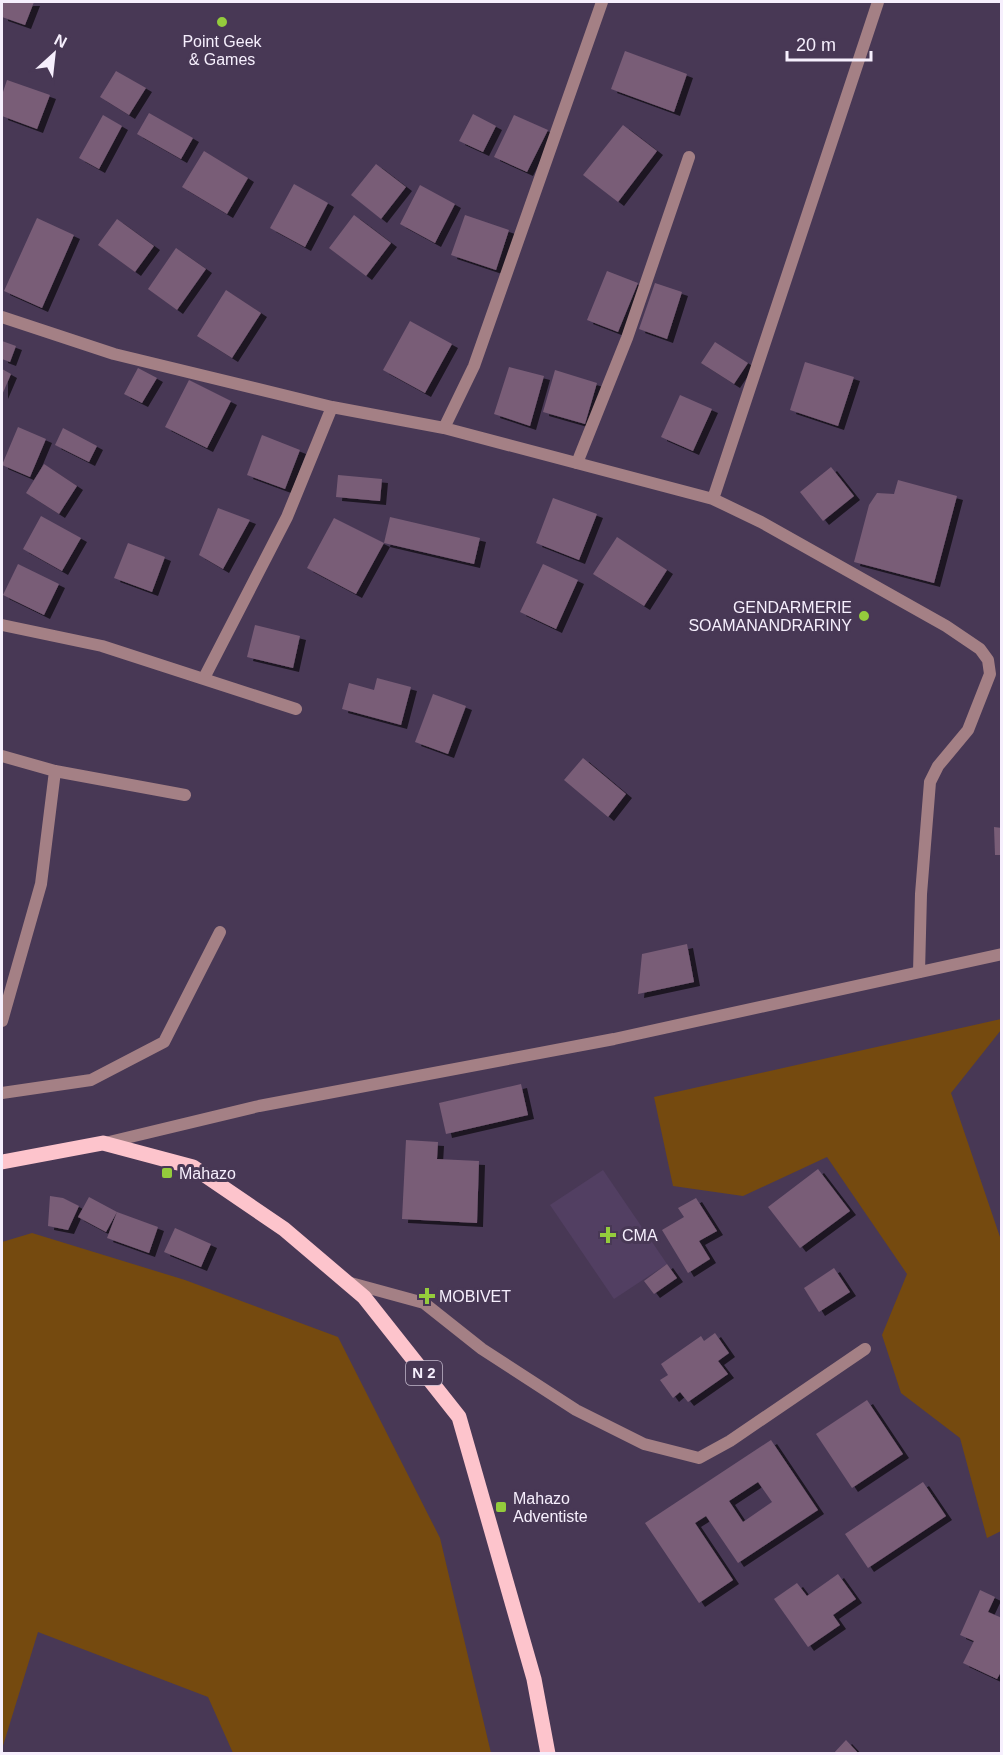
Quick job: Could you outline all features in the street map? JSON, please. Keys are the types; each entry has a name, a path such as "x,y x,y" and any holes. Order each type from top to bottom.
{"main road":[{"name":"N 2","path":"2,1162 104,1143 193,1167 284,1229 364,1297 459,1417 534,1679 548,1754"}],"street":[{"path":"444,428 474,366 602,2"},
{"path":"713,499 878,2"},
{"path":"577,463 627,338 690,157"},
{"path":"2,317 114,354 332,407 444,428 713,499 761,522 946,626 980,649 988,660 990,674 968,730 938,766 930,782 921,894 919,972"},
{"path":"204,678 287,517 332,407"},
{"path":"2,625 102,646 296,709"},
{"path":"2,756 56,771 185,795"},
{"path":"2,1021 41,884 56,771"},
{"path":"2,1093 92,1080 164,1042 220,932"},
{"path":"104,1143 259,1106 614,1039 1002,954"},
{"path":"346,1281 424,1303 482,1349 576,1410 644,1444 699,1458 730,1441 866,1349"}],"shaded area":[{"path":"1001,1019 1001,1030 951,1093 1001,1240 1001,1531 987,1538 960,1438 901,1393 882,1335 907,1274 827,1157 743,1196 673,1186 654,1097"},
{"name":"CMA","path":"603,1170 667,1264 614,1299 550,1205"},
{"path":"32,1233 185,1280 338,1337 440,1538 491,1753 233,1753 208,1697 38,1632 2,1749 2,1242"}],"building":[{"path":"2,2 34,2 25,25 2,17"},
{"path":"625,51 687,74 674,112 611,89"},
{"path":"116,71 146,88 129,115 100,97"},
{"path":"7,80 50,95 37,129 2,116 2,95"},
{"path":"149,113 193,138 181,159 137,134"},
{"path":"473,114 496,126 483,152 459,141"},
{"path":"103,115 122,126 99,169 79,158"},
{"path":"514,115 548,130 527,172 494,157"},
{"path":"623,125 657,151 618,202 583,175"},
{"path":"204,151 248,178 227,214 182,187"},
{"path":"376,164 406,187 381,219 351,195"},
{"path":"294,184 328,203 305,247 270,228"},
{"path":"420,185 455,204 435,243 400,224"},
{"path":"354,215 391,243 366,276 329,248"},
{"path":"465,215 509,230 496,270 451,255"},
{"path":"37,218 74,235 42,308 4,291"},
{"path":"117,219 154,246 135,272 98,245"},
{"path":"176,248 206,269 177,310 148,289"},
{"path":"607,271 638,283 618,332 587,320"},
{"path":"655,283 682,292 667,339 639,329"},
{"path":"226,290 261,313 232,358 197,336"},
{"path":"410,321 452,344 425,393 383,370"},
{"path":"2,341 16,346 10,362 2,359"},
{"path":"715,342 748,363 734,384 701,363"},
{"path":"805,362 854,377 838,426 790,410"},
{"path":"509,367 544,376 530,426 494,414"},
{"path":"138,368 157,378 142,403 124,394"},
{"path":"2,369 11,374 2,395"},
{"path":"555,370 597,383 585,424 543,412"},
{"path":"189,380 231,401 207,448 165,427"},
{"path":"680,395 712,409 693,451 661,437"},
{"path":"18,427 46,439 30,477 2,465"},
{"path":"63,428 97,446 89,462 55,445"},
{"path":"262,435 300,450 285,489 247,475"},
{"path":"44,464 77,486 59,514 26,493"},
{"path":"831,467 854,496 823,521 800,492"},
{"path":"338,475 382,479 380,501 336,497"},
{"path":"898,480 957,496 934,583 854,562 869,505 877,493 894,494"},
{"path":"553,498 597,514 579,560 536,543"},
{"path":"218,508 250,520 223,569 199,555"},
{"path":"41,516 81,538 62,571 23,549"},
{"path":"390,517 480,538 474,564 384,543"},
{"path":"334,518 384,543 356,594 307,568"},
{"path":"617,537 667,570 644,606 593,574"},
{"path":"128,543 165,557 152,592 114,578"},
{"path":"18,564 59,584 44,615 3,595"},
{"path":"543,564 578,580 556,629 520,612"},
{"path":"255,625 300,636 293,668 247,657"},
{"path":"377,678 411,687 401,725 342,709 349,683 374,690"},
{"path":"433,694 466,706 448,754 415,742"},
{"path":"583,758 626,794 608,817 564,780"},
{"path":"994,827 1002,828 1002,855 995,855"},
{"path":"687,944 694,982 638,994 642,954"},
{"path":"521,1084 528,1115 446,1134 439,1103"},
{"path":"406,1140 438,1142 437,1159 479,1161 477,1223 402,1219"},
{"path":"818,1169 850,1211 800,1248 768,1207"},
{"path":"50,1196 63,1198 79,1206 68,1230 48,1226"},
{"path":"89,1197 117,1212 106,1232 78,1217"},
{"path":"696,1198 717,1231 699,1241 710,1259 688,1273 662,1230 684,1217 678,1208"},
{"path":"117,1212 158,1227 149,1253 107,1238"},
{"path":"175,1228 211,1244 201,1267 164,1252"},
{"path":"667,1264 677,1278 654,1294 644,1281"},
{"path":"834,1268 850,1292 819,1312 804,1288"},
{"path":"715,1333 729,1353 718,1361 728,1374 688,1402 680,1392 673,1398 660,1380 668,1375 661,1364 701,1336 704,1341"},
{"path":"867,1400 903,1454 852,1488 816,1434"},
{"path":"771,1440 818,1510 738,1563 706,1516 695,1523 733,1580 699,1603 645,1523","holes":["758,1482 772,1502 743,1522 729,1501"]},
{"path":"923,1482 946,1516 868,1568 845,1534"},
{"path":"838,1574 856,1599 833,1615 840,1625 808,1647 774,1599 797,1583 807,1596"},
{"path":"980,1590 995,1597 988,1612 1002,1618 1002,1670 997,1679 963,1663 974,1641 960,1635"},
{"path":"846,1740 859,1754 833,1754"}],"place":[{"name":"Point Geek & Games","path":"222,22"},
{"name":"GENDARMERIE SOAMANANDRARINY","path":"864,616"},
{"name":"Mahazo","path":"167,1173"},
{"name":"CMA","path":"608,1235"},
{"name":"MOBIVET","path":"427,1296"},
{"name":"Mahazo Adventiste","path":"501,1507"}]}
